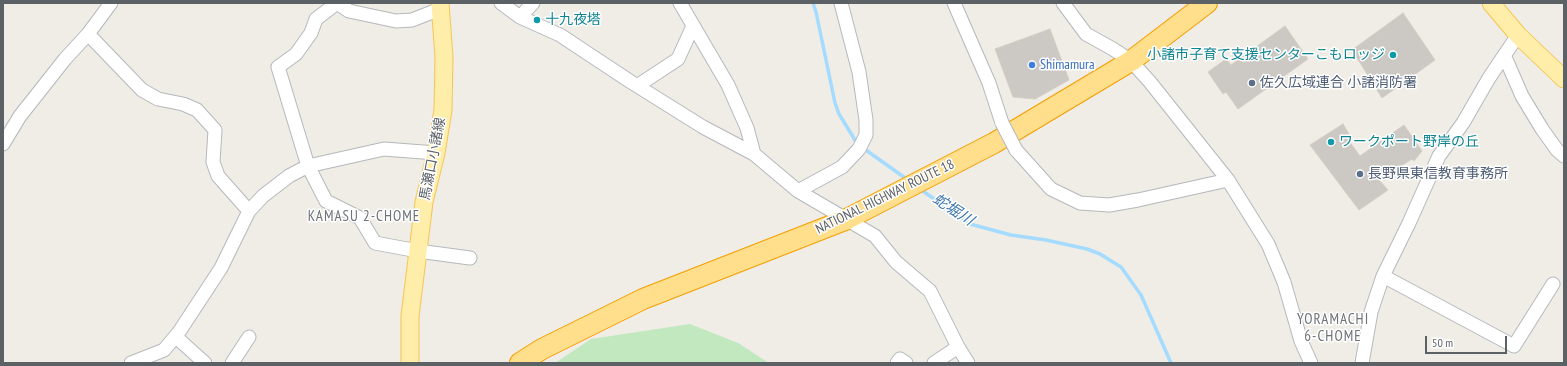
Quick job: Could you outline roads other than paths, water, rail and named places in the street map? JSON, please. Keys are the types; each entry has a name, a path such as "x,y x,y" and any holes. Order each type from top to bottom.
{"highway":[{"name":"NATIONAL HIGHWAY ROUTE 18","path":"520,363 542,349 643,299 845,220 994,143 1131,61 1207,3"}],"main road":[{"path":"1491,3 1518,35 1564,79"},
{"name":"馬瀬口小諸線","path":"410,363 410,316 424,202 436,153 443,110 444,57 440,6"}],"street":[{"path":"3,144 20,116 65,59 88,34 111,3"},
{"path":"440,6 412,20 396,21 349,11 337,3 316,19 311,34 296,54 278,67 308,166 326,201 360,218 374,243 470,258"},
{"path":"501,3 520,17 560,35 637,86 703,127 754,154 798,191 845,220 875,236 896,262 930,291 958,347 968,363"},
{"path":"520,17 533,3"},
{"path":"680,3 728,85 748,128 754,154"},
{"path":"798,191 842,167 859,149 866,135 866,120 859,72 841,3"},
{"path":"954,3 989,83 1002,123 1016,150 1051,189 1080,204 1109,205 1228,180"},
{"path":"1063,3 1086,34 1131,61 1150,82 1228,180 1268,244 1284,282 1301,340 1311,363"},
{"path":"637,86 678,58 693,26"},
{"path":"88,34 142,90 158,99 183,104 197,110 215,130 213,162 218,176 249,212"},
{"path":"1362,363 1371,312 1383,276 1439,156 1463,122 1489,78 1505,57 1518,35"},
{"path":"1505,57 1522,96 1542,129 1557,150 1564,156"},
{"path":"131,363 164,350 176,336 221,268 249,212 263,196 289,176 308,166 384,149 436,153"},
{"path":"1383,276 1514,346 1553,284"},
{"path":"176,336 205,363"},
{"path":"232,363 249,337"},
{"path":"934,363 958,347"},
{"path":"897,363 900,359 906,363"}],"waterway":[{"name":"蛇堀川","path":"813,3 835,103 839,114 858,145"},
{"name":"蛇堀川","path":"863,148 908,180"},
{"name":"蛇堀川","path":"920,189 970,224 1011,235 1046,240 1087,249 1100,254 1121,267 1141,295 1171,363"}],"place":[{"name":"十九夜塔","path":"537,20"},
{"name":"小諸市子育て支援センターこもロッジ","path":"1393,55"},
{"name":"Shimamura","path":"1032,65"},
{"name":"佐久広域連合 小諸消防署","path":"1252,83"},
{"name":"ワークポート野岸の丘","path":"1331,142"},
{"name":"長野県東信教育事務所","path":"1360,174"}],"district":[{"name":"KAMASU 2-CHOME","path":"364,217"},
{"name":"YORAMACHI 6-CHOME","path":"1333,328"}]}
